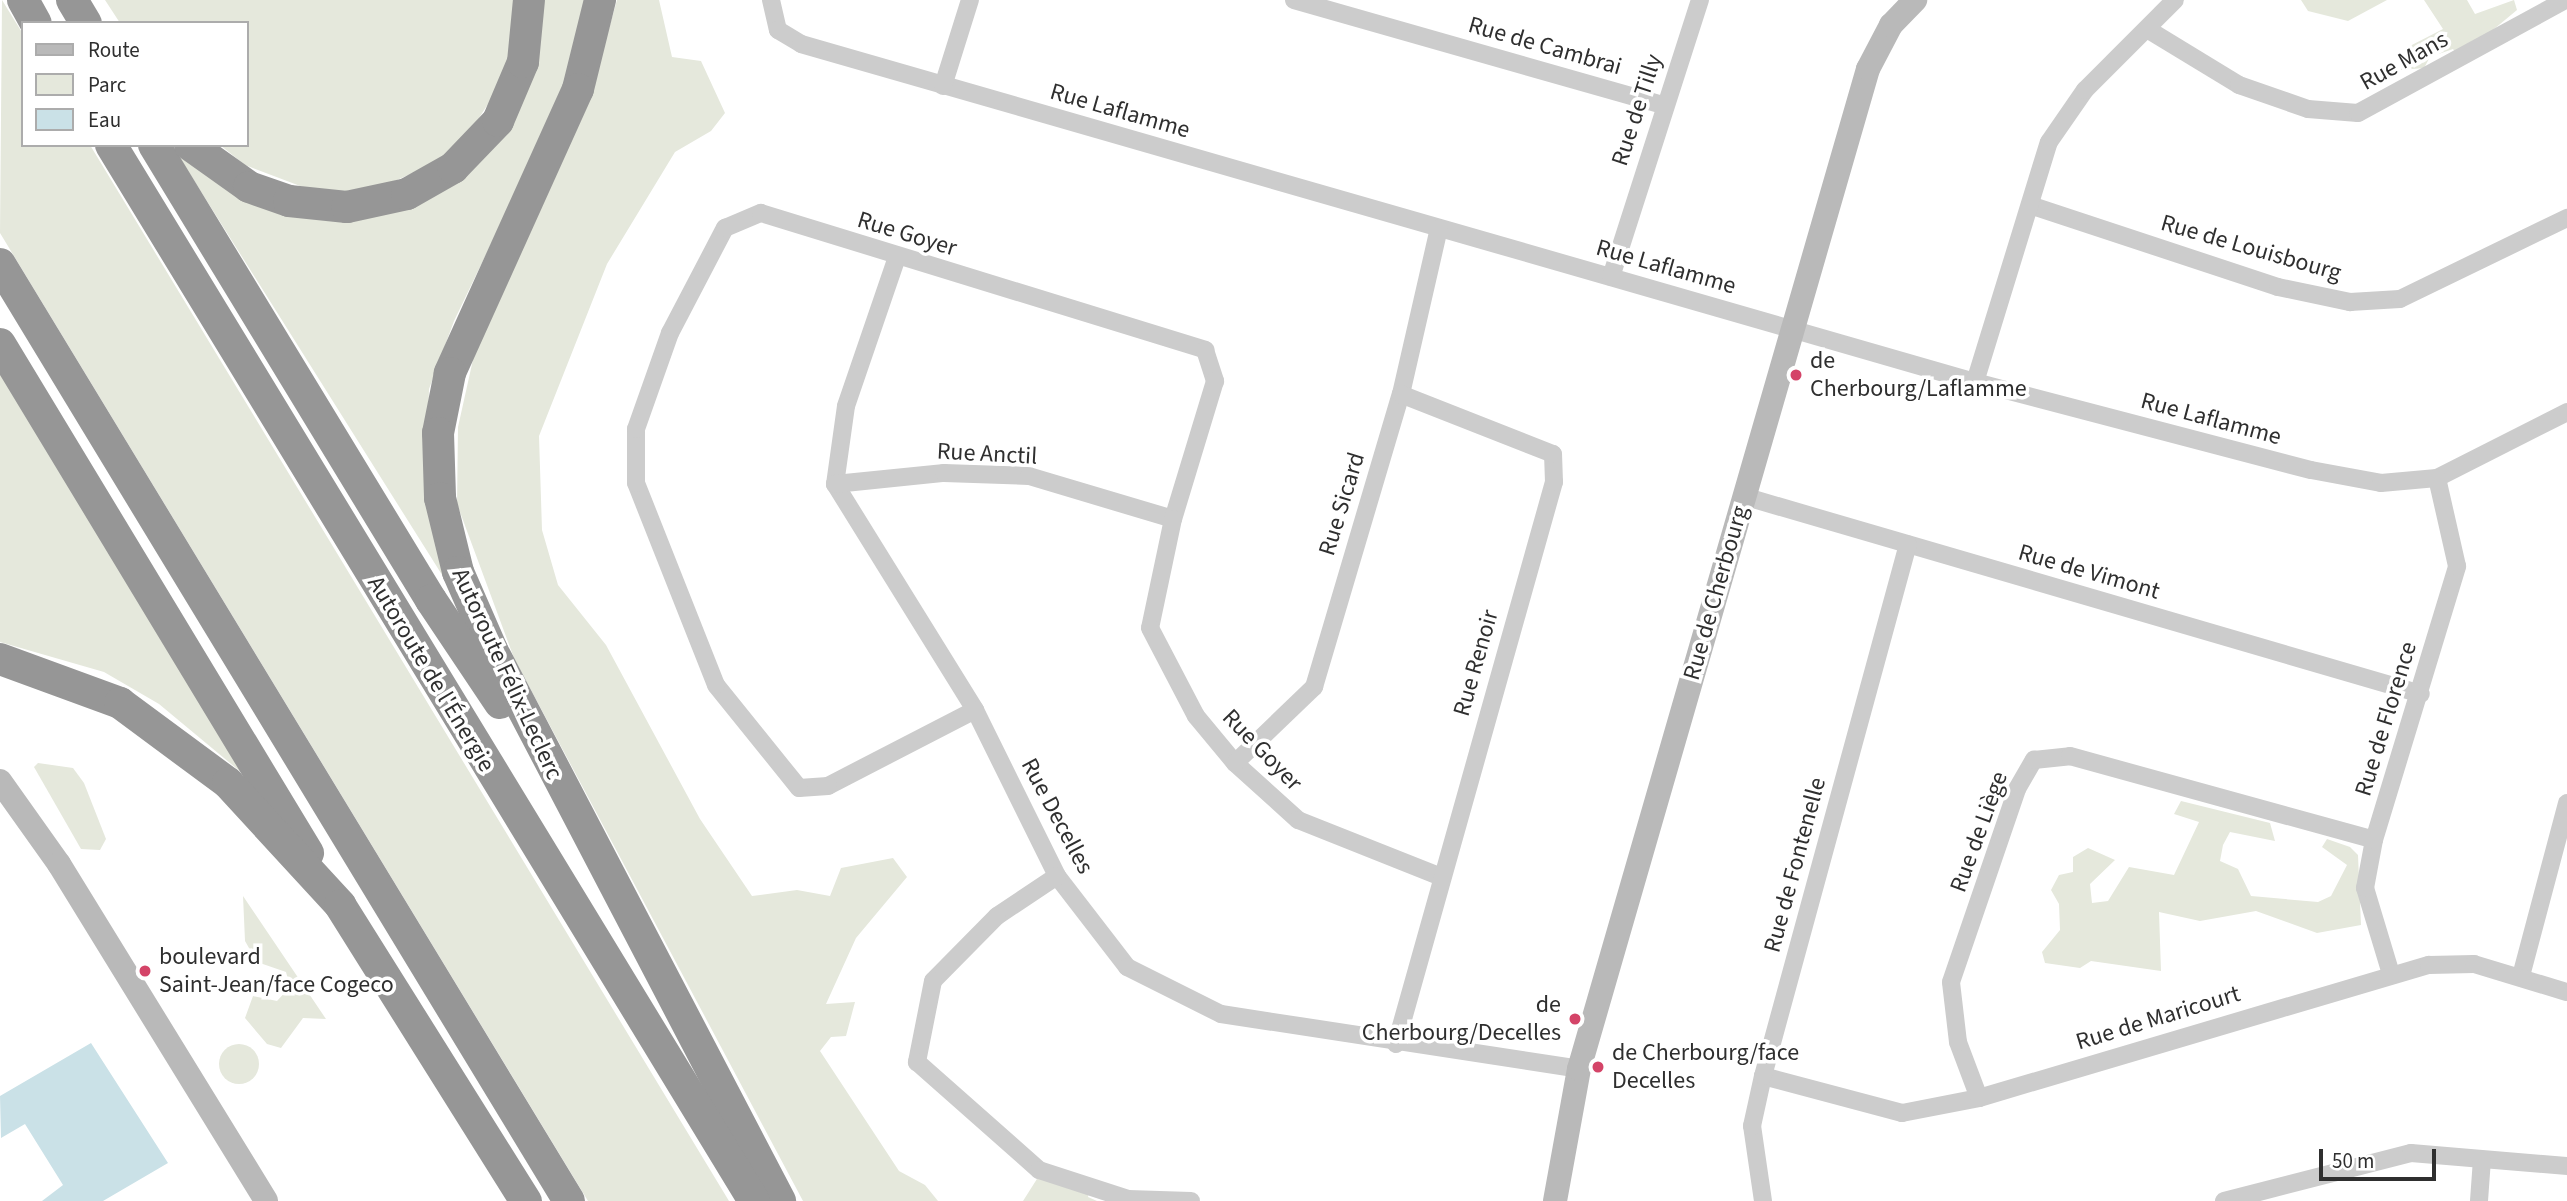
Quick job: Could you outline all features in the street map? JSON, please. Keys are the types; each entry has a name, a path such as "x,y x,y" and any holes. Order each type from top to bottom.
{"highway":[{"path":"23,0 35,21"},
{"path":"72,0 85,21"},
{"path":"193,147 249,187 289,201 347,207 407,194 453,168 498,121 523,62 529,0"},
{"name":"Autoroute Félix-Leclerc","path":"600,0 571,106 456,353 437,451 442,513 461,581 568,802 780,1201"},
{"name":"Autoroute de l'Énergie","path":"112,147 754,1201"},
{"path":"156,147 431,600 568,802"},
{"path":"0,264 569,1201"},
{"path":"0,344 340,905 526,1201"},
{"path":"0,659 96,691 176,739 228,783 340,905"}],"street":[{"name":"Rue Laflamme","path":"771,0 778,30 801,44 1975,382 2311,470 2381,483 2437,478 2567,412"},
{"path":"943,86 970,0"},
{"name":"Rue de Cambrai","path":"1294,0 1662,105"},
{"name":"Rue de Tilly","path":"1611,277 1662,105 1700,0"},
{"name":"Rue de Cherbourg","path":"1555,1201 1579,1069 1790,328 1868,69 1891,25 1914,0"},
{"path":"1975,382 2033,206 2049,142 2085,90 2175,0"},
{"name":"Rue Mans","path":"2147,29 2239,85 2308,109 2358,113 2565,0"},
{"name":"Rue de Louisbourg","path":"2033,206 2278,287 2350,302 2400,299 2567,218"},
{"name":"Rue Goyer","path":"975,710 828,786 799,788 716,685 636,483 636,429 670,333 725,228 761,213 1205,350 1215,381 1173,519 1150,628 1196,716 1235,763 1298,820 1439,876"},
{"name":"Rue Sicard","path":"1235,763 1314,687 1401,394 1439,228"},
{"path":"835,485 846,406 897,257"},
{"name":"Rue Renoir","path":"1396,1044 1439,876 1554,482 1553,454 1401,394"},
{"name":"Rue Anctil","path":"835,485 944,473 1029,476 1173,519"},
{"name":"Rue de Florence","path":"2391,974 2365,888 2374,839 2421,694 2457,566 2437,478"},
{"name":"Rue Decelles","path":"835,485 975,710 1057,876 1127,967 1221,1014 1396,1044 1579,1069"},
{"name":"Rue de Vimont","path":"1743,496 2421,694"},
{"name":"Rue de Fontenelle","path":"1763,1201 1752,1126 1763,1076 1908,544"},
{"name":"Rue de Liège","path":"1979,1098 1958,1042 1951,982 2017,789 2034,760 2070,756 2374,839"},
{"path":"0,781 59,864 266,1201"},
{"path":"2521,976 2567,803"},
{"path":"1057,876 997,916 933,981 917,1062 1039,1170 1128,1199 1191,1201"},
{"name":"Rue de Maricourt","path":"1763,1076 1902,1113 1979,1098 2391,974 2474,964 2567,992"},
{"path":"2224,1201 2376,1157 2411,1153 2567,1166"},
{"path":"2479,1201 2482,1159"}],"green space":[{"path":"2,0 21,31 21,147 91,147 729,1201 588,1201 0,233"},
{"path":"105,0 519,0 507,75 456,153 371,192 316,192 245,165 222,147 248,147 248,21 119,21"},
{"path":"541,0 589,0 574,71 454,321 429,389 427,455 444,578 178,155 182,151 294,212 479,159"},
{"path":"617,0 659,0 672,57 701,61 725,113 711,131 675,152 607,264 539,436 542,530 558,585 606,645 700,819 752,896 797,890 830,896 841,868 893,858 907,877 856,938 826,1004 855,1002 846,1036 831,1037 820,1051 899,1171 925,1185 938,1201 803,1201 514,658 457,504 458,427 476,346 586,109"},
{"path":"2301,0 2387,0 2348,21 2308,11"},
{"path":"2424,0 2467,0 2475,14 2514,0 2517,10 2459,58 2453,49 2430,57 2424,68 2401,70 2406,48 2443,29"},
{"path":"0,364 242,773 159,704 104,672 0,642"},
{"path":"38,763 73,768 84,783 106,839 100,850 81,849 34,767"},
{"path":"2181,801 2270,823 2275,841 2230,832 2223,845 2220,861 2238,869 2251,896 2318,902 2331,896 2347,865 2322,847 2327,839 2350,847 2358,855 2361,925 2317,933 2256,911 2200,921 2159,912 2161,971 2091,961 2080,968 2045,963 2042,952 2060,930 2059,904 2051,890 2059,875 2073,872 2073,857 2088,848 2115,860 2090,884 2092,903 2108,901 2129,867 2174,875 2199,822 2174,814"},
{"path":"243,896 326,1019 303,1018 281,1048 267,1044 245,1018 253,996 277,1001 290,987 286,972 257,962 245,941"},
{"path":"239,1044 247,1045 253,1050 258,1056 258,1072 253,1078 247,1083 239,1084 231,1083 225,1078 220,1072 219,1064 220,1056 225,1050 231,1045"},
{"path":"1042,1171 1090,1187 1088,1197 1097,1201 1023,1201"}],"water":[{"path":"91,1043 168,1163 103,1201 42,1201 63,1185 25,1124 1,1138 0,1096"}],"place":[{"name":"de Cherbourg/Laflamme","path":"1796,375"},
{"name":"boulevard Saint-Jean/face Cogeco","path":"145,971"},
{"name":"de Cherbourg/Decelles","path":"1575,1019"},
{"name":"de Cherbourg/face Decelles","path":"1598,1067"}]}
